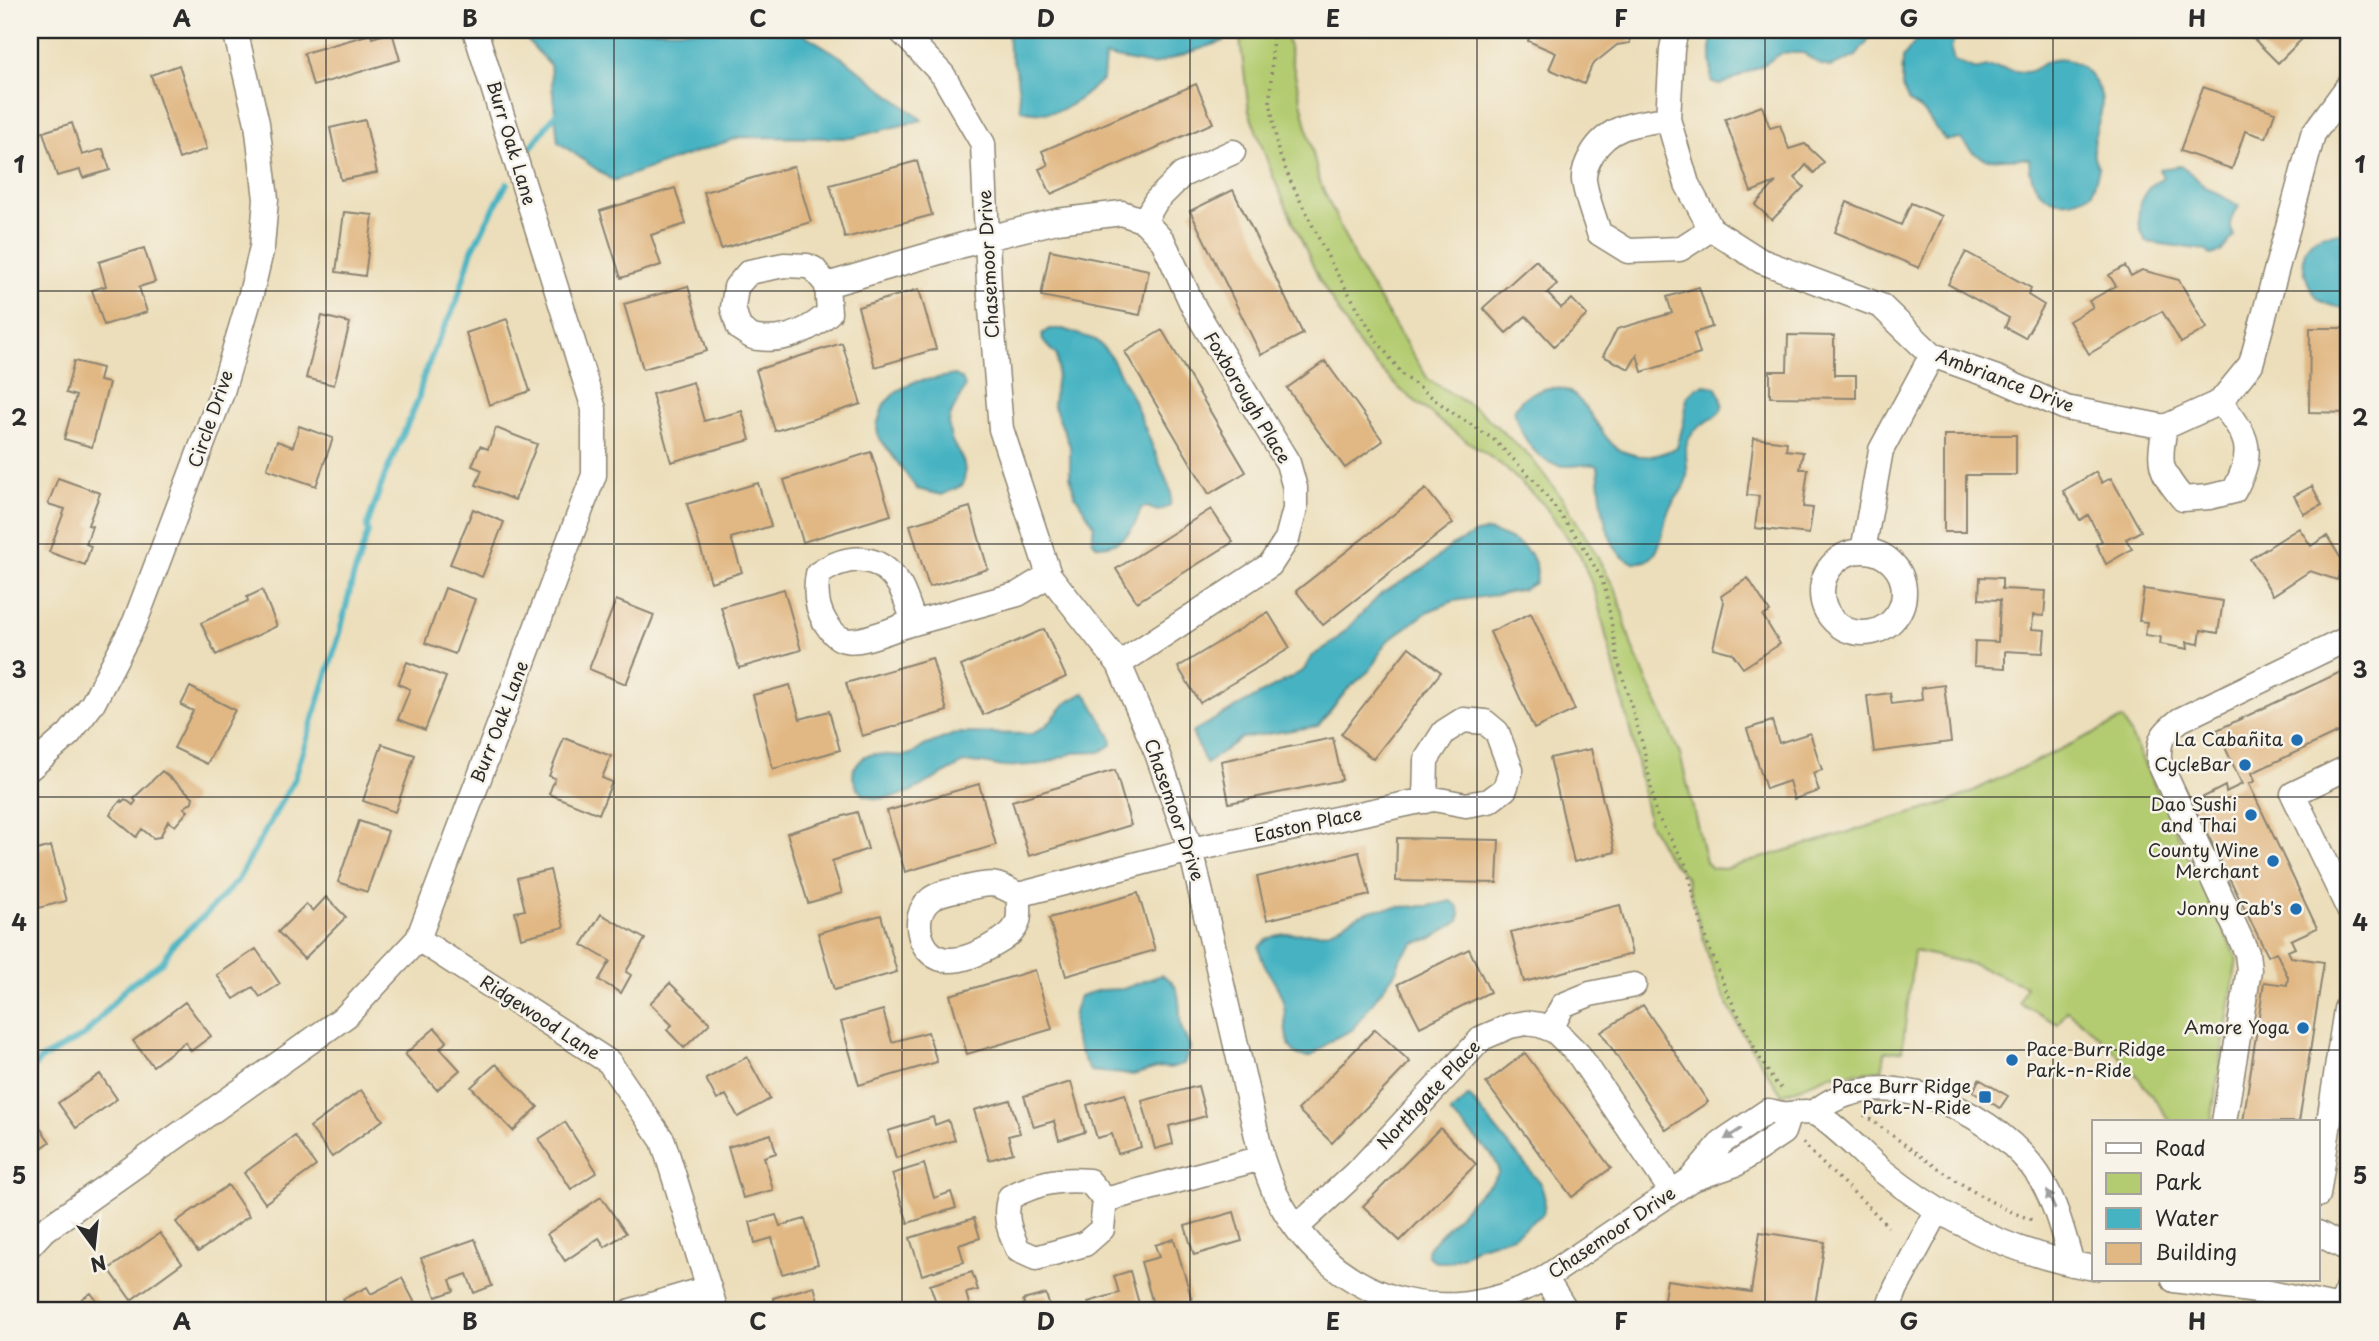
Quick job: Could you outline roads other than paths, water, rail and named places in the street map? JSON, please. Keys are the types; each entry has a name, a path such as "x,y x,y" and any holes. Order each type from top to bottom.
{"street":[{"name":"Circle Drive","path":"30,768 69,734 93,703 135,622 221,395 251,294 262,247 266,199 257,123 235,30"},
{"name":"Burr Oak Lane","path":"30,1245 42,1232 346,1016 418,939 594,475 594,409 475,30"},
{"name":"Chasemoor Drive","path":"900,30 943,75 983,144 989,285 1001,429 1049,575 1119,664 1157,753 1191,850 1262,1158 1275,1193 1314,1249 1344,1276 1384,1304 1466,1305 1512,1294 1545,1278 1681,1186 1722,1142 1768,1111 1814,1113"},
{"name":"Ambriance Drive","path":"1676,30 1672,49 1668,119 1687,184 1711,229 1762,261 1881,306 1932,355 1997,378 2066,408 2165,427"},
{"path":"2220,402 2237,422 2248,446 2246,468 2234,491 2183,499 2160,465 2165,427 2220,402 2251,364 2313,134 2349,85"},
{"path":"1668,119 1632,123 1613,131 1597,146 1588,161 1584,178 1599,233 1628,251 1680,248 1711,229"},
{"path":"827,285 988,238 1057,221 1122,213 1144,221 1156,201 1182,175 1233,152"},
{"name":"Foxborough Place","path":"1119,664 1270,565 1287,539 1295,509 1295,488 1289,463 1194,308 1163,241 1144,221"},
{"path":"1863,551 1881,450 1932,355"},
{"path":"914,623 1018,594 1049,575"},
{"path":"2224,1120 2249,970 2247,953 2159,762 2163,732 2180,719 2349,638"},
{"path":"2349,767 2293,794 2349,910"},
{"name":"Easton Place","path":"1018,895 1191,850 1425,801"},
{"name":"Ridgewood Lane","path":"418,939 609,1062 663,1141 713,1300"},
{"path":"1634,985 1590,994 1563,1005 1551,1029 1579,1055 1681,1186"},
{"path":"2320,1182 2349,1001"},
{"name":"Northgate Place","path":"1297,1227 1362,1167 1482,1038 1510,1026 1526,1023 1551,1029"},
{"path":"1863,1090 1890,1090 1922,1095 1960,1108 2008,1142 2033,1167 2083,1266 2014,1247 1978,1232 1938,1210 1897,1183 1814,1113 1828,1101 1863,1090"},
{"path":"1105,1200 1262,1158"},
{"path":"1887,1311 1896,1288 1938,1210"},
{"path":"2320,1234 2349,1250"},
{"path":"1545,1278 1566,1311"},
{"path":"2194,1282 2263,1302 2345,1309 2349,1284"},
{"path":"631,1311 713,1300"}],"water":[{"path":"518,30 797,30 846,60 922,120 851,138 740,137 613,181 558,142 550,65"},
{"path":"1008,30 1221,30 1224,41 1152,65 1105,56 1103,79 1084,95 1057,111 1035,113 1021,110 1016,70 1009,50"},
{"path":"1711,30 1870,30 1868,41 1856,56 1841,63 1830,67 1821,65 1803,53 1782,53 1720,85 1711,81"},
{"path":"1934,31 1954,39 1951,50 1954,61 1974,69 1994,67 2026,72 2051,60 2061,59 2077,64 2085,70 2096,84 2102,109 2093,143 2099,168 2092,193 2080,199 2057,201 2040,191 2034,183 2029,159 1992,160 1977,155 1961,139 1945,140 1923,111 1909,102 1902,87 1903,58 1920,35"},
{"path":"2180,166 2205,187 2240,206 2231,220 2234,236 2221,252 2211,255 2205,250 2147,242 2143,236 2139,208 2144,194 2163,178 2159,169"},
{"path":"2349,233 2349,309 2321,301 2313,292 2304,270 2304,254 2311,241 2319,236"},
{"path":"1049,329 1063,329 1096,340 1110,355 1133,399 1171,491 1170,506 1158,511 1141,508 1135,524 1126,536 1106,545 1097,546 1092,540 1094,525 1075,495 1070,476 1070,446 1053,404 1057,356 1043,341 1042,334"},
{"path":"955,375 962,379 965,386 949,421 949,427 965,474 963,485 942,495 917,489 878,436 877,425 884,404 897,391 914,382"},
{"path":"1705,385 1716,387 1721,397 1720,411 1697,429 1688,440 1686,481 1666,516 1656,551 1644,562 1624,558 1616,549 1605,521 1598,466 1565,466 1546,460 1525,439 1514,411 1523,398 1533,393 1554,388 1567,391 1586,408 1611,443 1620,450 1649,456 1677,447 1687,397 1696,388"},
{"path":"1488,531 1516,542 1531,555 1537,573 1535,583 1524,589 1454,601 1429,611 1386,642 1371,669 1347,690 1318,726 1241,738 1206,764 1192,732 1304,670 1311,657 1335,641 1382,593 1425,568 1451,546 1476,533"},
{"path":"1084,693 1111,737 1112,744 1100,752 1073,753 1043,764 1003,767 964,763 910,792 894,797 876,799 864,795 857,788 853,777 854,768 865,756 904,756 957,733 1032,734 1047,725 1065,704"},
{"path":"1451,901 1459,909 1459,921 1430,939 1414,943 1401,957 1396,971 1352,1030 1333,1039 1310,1057 1299,1055 1293,1050 1288,1042 1282,998 1260,954 1259,947 1265,941 1281,935 1326,932 1377,909 1431,906"},
{"path":"1161,975 1168,978 1177,989 1181,1026 1190,1048 1184,1064 1133,1075 1090,1071 1074,1035 1073,1016 1080,996 1099,990 1123,989"},
{"path":"1469,1096 1540,1183 1544,1210 1543,1214 1513,1236 1477,1247 1448,1262 1435,1262 1428,1256 1427,1249 1498,1174 1498,1166 1492,1155 1450,1113"}],"waterway":[{"path":"529,150 557,112 562,110"},
{"path":"30,1071 41,1059 85,1035 127,987 163,961 173,944 237,881 294,780 339,636 368,532 367,526 385,475 418,400 423,378 439,338 456,304 472,250 507,183"}],"place":[{"name":"La Cabañita","path":"2297,740"},
{"name":"CycleBar","path":"2245,765"},
{"name":"Dao Sushi and Thai","path":"2251,815"},
{"name":"County Wine Merchant","path":"2273,861"},
{"name":"Jonny Cab's","path":"2296,909"},
{"name":"Amore Yoga","path":"2303,1028"},
{"name":"Pace Burr Ridge Park-n-Ride","path":"2012,1060"},
{"name":"Pace Burr Ridge Park-N-Ride","path":"1985,1097"}]}
